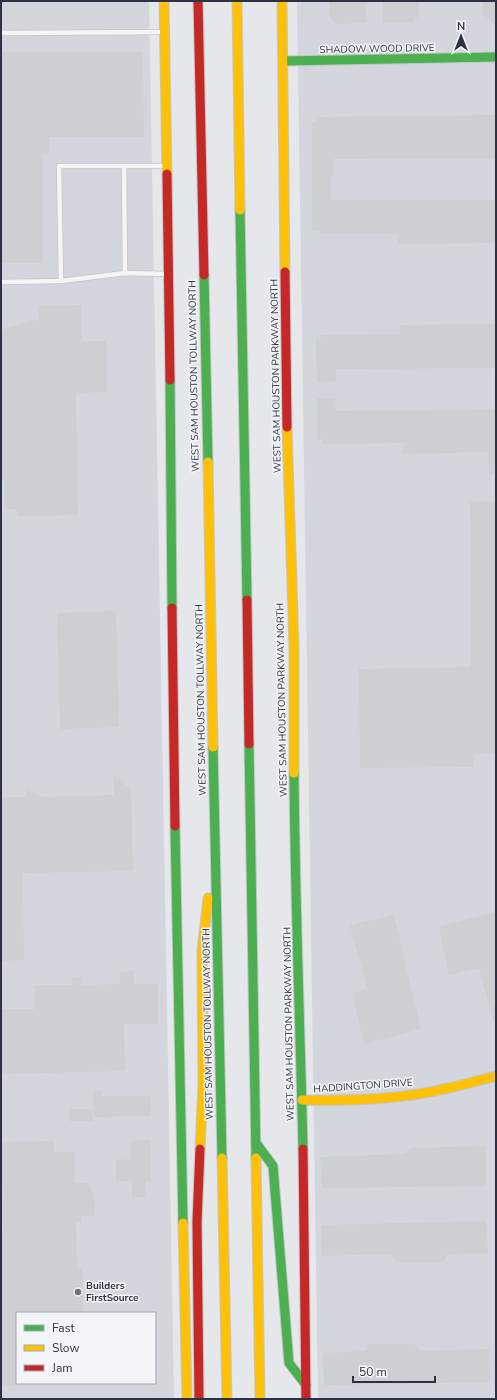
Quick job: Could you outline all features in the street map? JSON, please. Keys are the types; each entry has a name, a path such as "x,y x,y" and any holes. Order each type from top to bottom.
{"main road":[{"path":"164,1 171,413 173,736 187,1399"},
{"name":"WEST SAM HOUSTON TOLLWAY NORTH","path":"197,1 227,1399"},
{"path":"237,1 260,1399"},
{"name":"WEST SAM HOUSTON PARKWAY NORTH","path":"282,1 288,466 294,647 293,718 295,875 302,1100 306,1399"},
{"name":"SHADOW WOOD DRIVE","path":"283,61 496,57"},
{"path":"199,1399 197,1222 203,1084 202,952 215,841"},
{"name":"HADDINGTON DRIVE","path":"302,1100 333,1100 401,1096 496,1076"},
{"path":"256,1143 273,1166 289,1363 306,1385"}],"lane":[{"path":"1,33 164,32"},
{"path":"61,281 59,166 166,166"},
{"path":"124,166 125,273"},
{"path":"1,282 61,281 125,273 168,274"}],"shaded area":[{"path":"1,1 149,1 174,1399 1,1399"},
{"path":"297,1 496,1 496,1399 318,1399"}],"building":[{"path":"329,1 366,1 366,23 336,24 330,17"},
{"path":"383,1 419,1 419,15 413,22 383,23"},
{"path":"483,1 496,1 496,25 483,14"},
{"path":"1,52 143,52 144,137 49,137 49,154 42,154 43,263 1,263"},
{"path":"496,115 496,158 333,159 334,175 331,175 331,200 496,200 496,243 398,244 398,234 319,234 318,230 312,231 312,122 317,121 316,117"},
{"path":"81,305 82,341 106,341 107,392 76,393 78,515 18,516 16,509 5,509 5,480 1,480 1,330 39,319 38,306"},
{"path":"496,324 496,368 336,369 336,381 317,382 316,339 321,340 320,335 400,334 400,325"},
{"path":"317,398 335,398 336,411 496,410 496,474 489,475 488,452 402,454 404,443 322,444 322,439 317,440"},
{"path":"496,501 496,753 474,754 474,767 360,768 359,669 471,667 470,502"},
{"path":"116,611 119,727 60,729 57,613"},
{"path":"114,775 131,790 133,871 23,873 24,960 1,961 1,797 26,797 26,790 43,797 114,795"},
{"path":"496,912 496,1020 493,1021 479,968 449,975 439,926"},
{"path":"394,915 421,1029 364,1044 352,993 367,989 350,925"},
{"path":"134,971 134,984 158,984 158,1024 124,1024 125,1071 1,1074 1,1009 35,1009 35,985 72,985 72,978 82,977 82,985 120,984 120,972"},
{"path":"93,1091 102,1091 102,1096 150,1096 151,1116 94,1117"},
{"path":"69,1109 93,1109 93,1121 69,1121"},
{"path":"151,1140 151,1181 145,1181 145,1197 132,1197 132,1181 116,1181 116,1160 131,1159 131,1141"},
{"path":"54,1141 54,1152 74,1152 75,1183 88,1183 94,1196 95,1216 81,1216 81,1222 76,1222 77,1269 82,1269 83,1312 16,1312 17,1386 1,1386 1,1231 3,1231 1,1142"},
{"path":"486,1146 486,1186 322,1188 320,1157 405,1154 411,1148"},
{"path":"486,1221 488,1253 448,1254 443,1262 397,1262 390,1254 322,1256 321,1225"},
{"path":"369,1344 414,1344 420,1351 489,1349 490,1382 324,1385 323,1353 365,1351"}],"traffic: fast":[{"path":"283,61 496,57"},
{"path":"240,210 247,600"},
{"path":"204,275 208,462"},
{"path":"170,380 172,608"},
{"path":"249,744 256,1158"},
{"path":"213,747 222,1158"},
{"path":"294,773 296,914 303,1149"},
{"path":"175,826 183,1223"},
{"path":"256,1143 273,1166 289,1363 306,1385"}],"traffic: slow":[{"path":"164,1 167,174"},
{"path":"237,1 240,210"},
{"path":"282,1 285,272"},
{"path":"287,427 294,647 294,773"},
{"path":"208,462 213,747"},
{"path":"200,1149 203,1084 202,952 208,898"},
{"path":"302,1100 363,1100 394,1097 442,1090 496,1076"},
{"path":"222,1158 227,1399"},
{"path":"256,1158 260,1399"},
{"path":"183,1223 187,1399"}],"traffic: jam":[{"path":"198,1 204,275"},
{"path":"167,174 170,380"},
{"path":"285,272 287,427"},
{"path":"247,600 249,744"},
{"path":"172,608 175,826"},
{"path":"199,1399 197,1222 200,1149"},
{"path":"303,1149 306,1399"}],"place":[{"name":"Builders FirstSource","path":"78,1292"}]}
